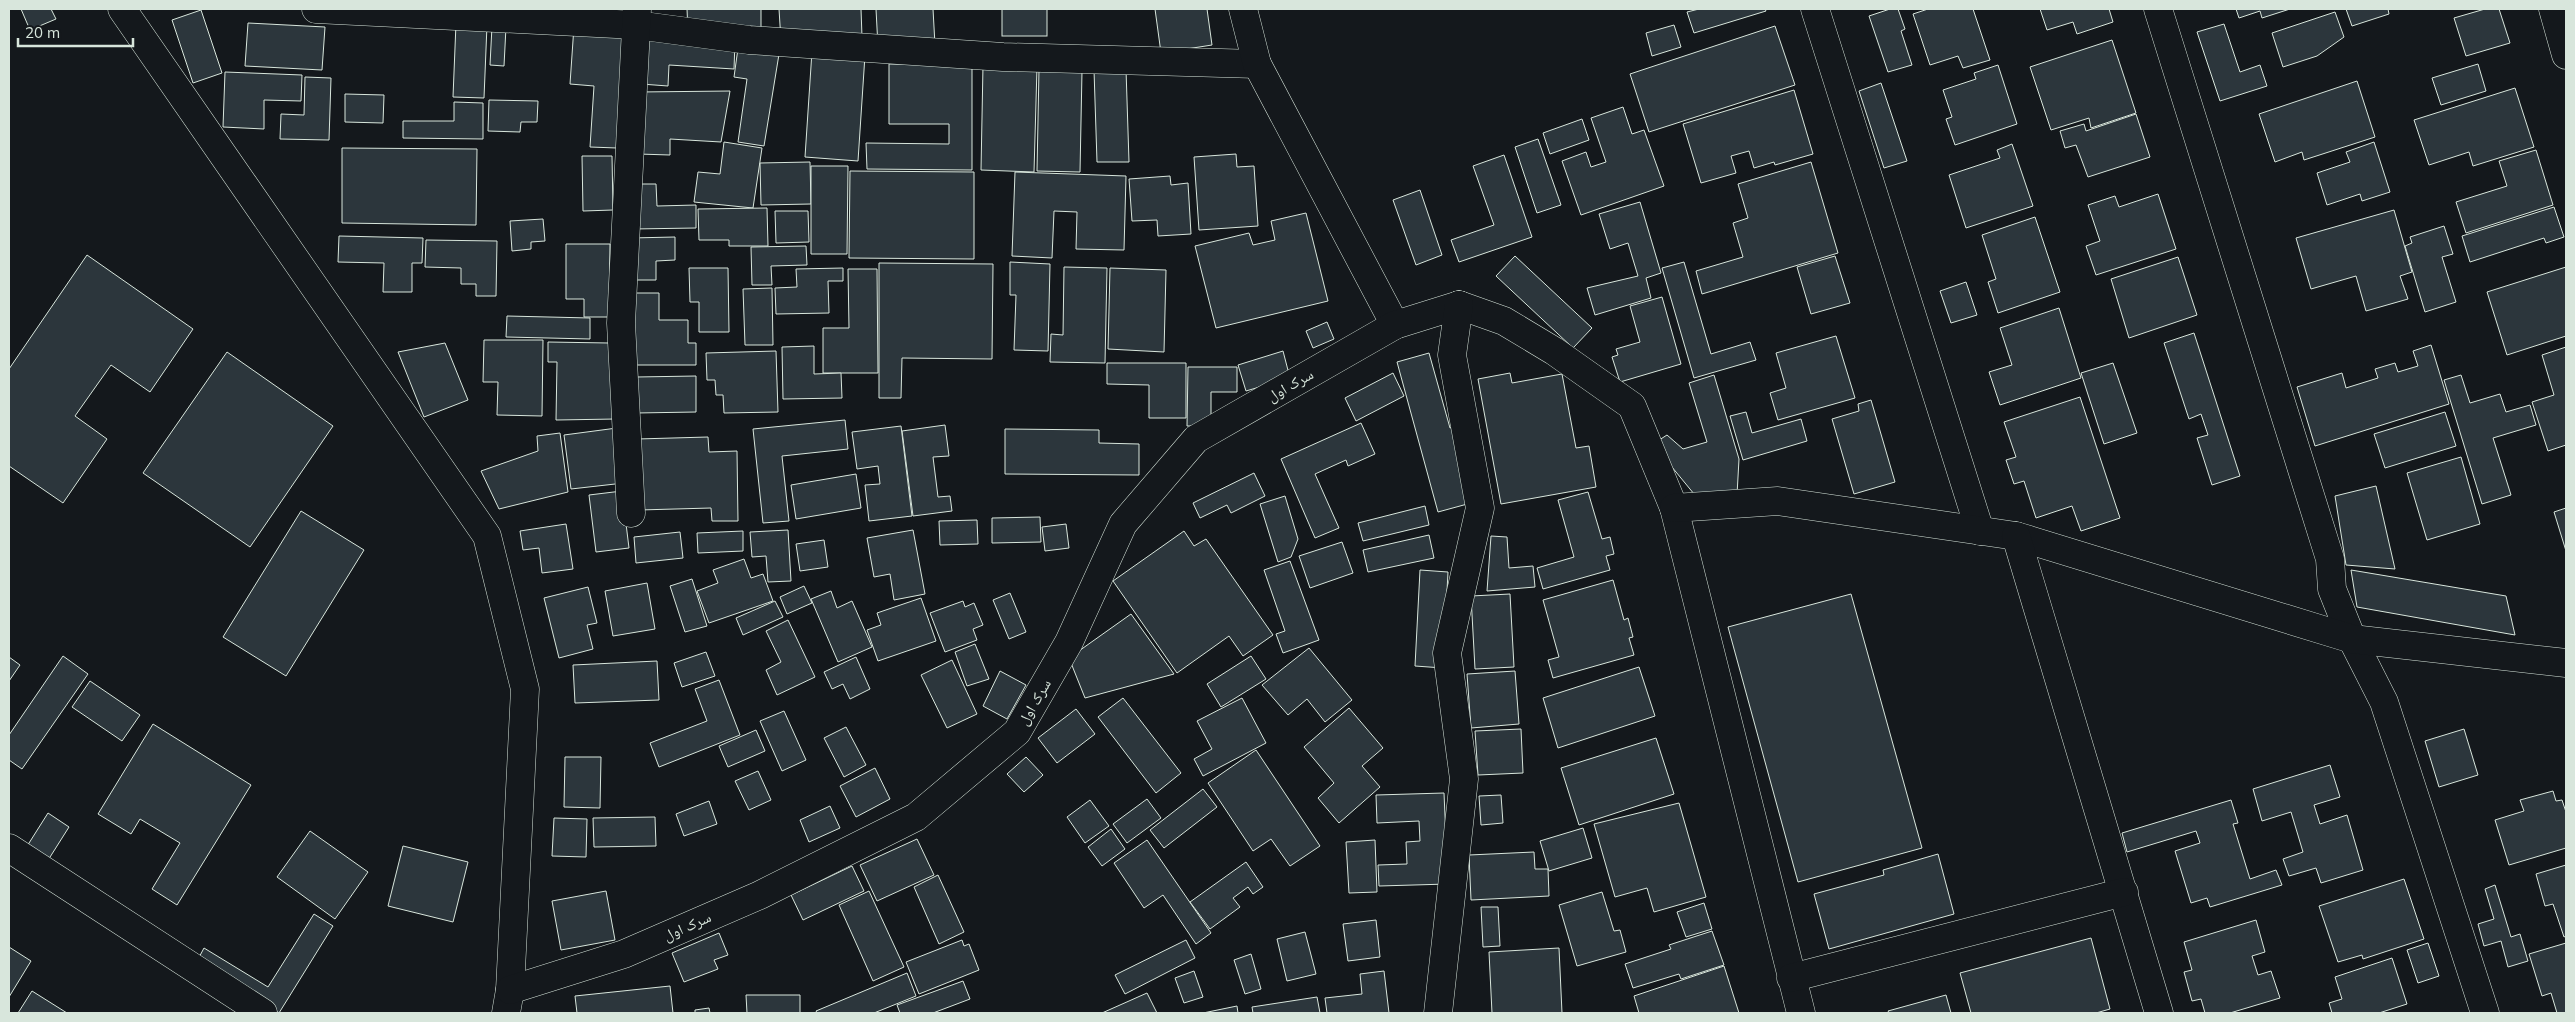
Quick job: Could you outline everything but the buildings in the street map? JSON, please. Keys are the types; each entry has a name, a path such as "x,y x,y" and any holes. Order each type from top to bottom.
{"street":[{"path":"122,9 487,536 525,689 508,1002"},
{"path":"316,9 637,17 750,40 1003,57 1257,64"},
{"path":"1244,9 1257,64 1395,325"},
{"path":"1814,9 1980,531"},
{"path":"2158,9 2330,559 2332,589 2352,639 2384,702 2486,1013"},
{"path":"2553,9 2566,55"},
{"path":"631,513 620,323 637,17"},
{"path":"1438,1013 1464,779 1447,653 1480,508 1452,355 1459,305 1504,321 1554,351 1632,406 1674,508 1790,978 1801,1013"},
{"name":"سرک اول","path":"508,1002 624,954 760,894 916,817 1017,732 1069,642 1122,524 1196,439 1395,325 1459,305"},
{"path":"1674,508 1778,501 2016,536 2352,639 2566,663"},
{"path":"2016,536 2124,892 2158,1013"},
{"path":"9,848 263,1013"},
{"path":"1790,978 2124,892"}]}
